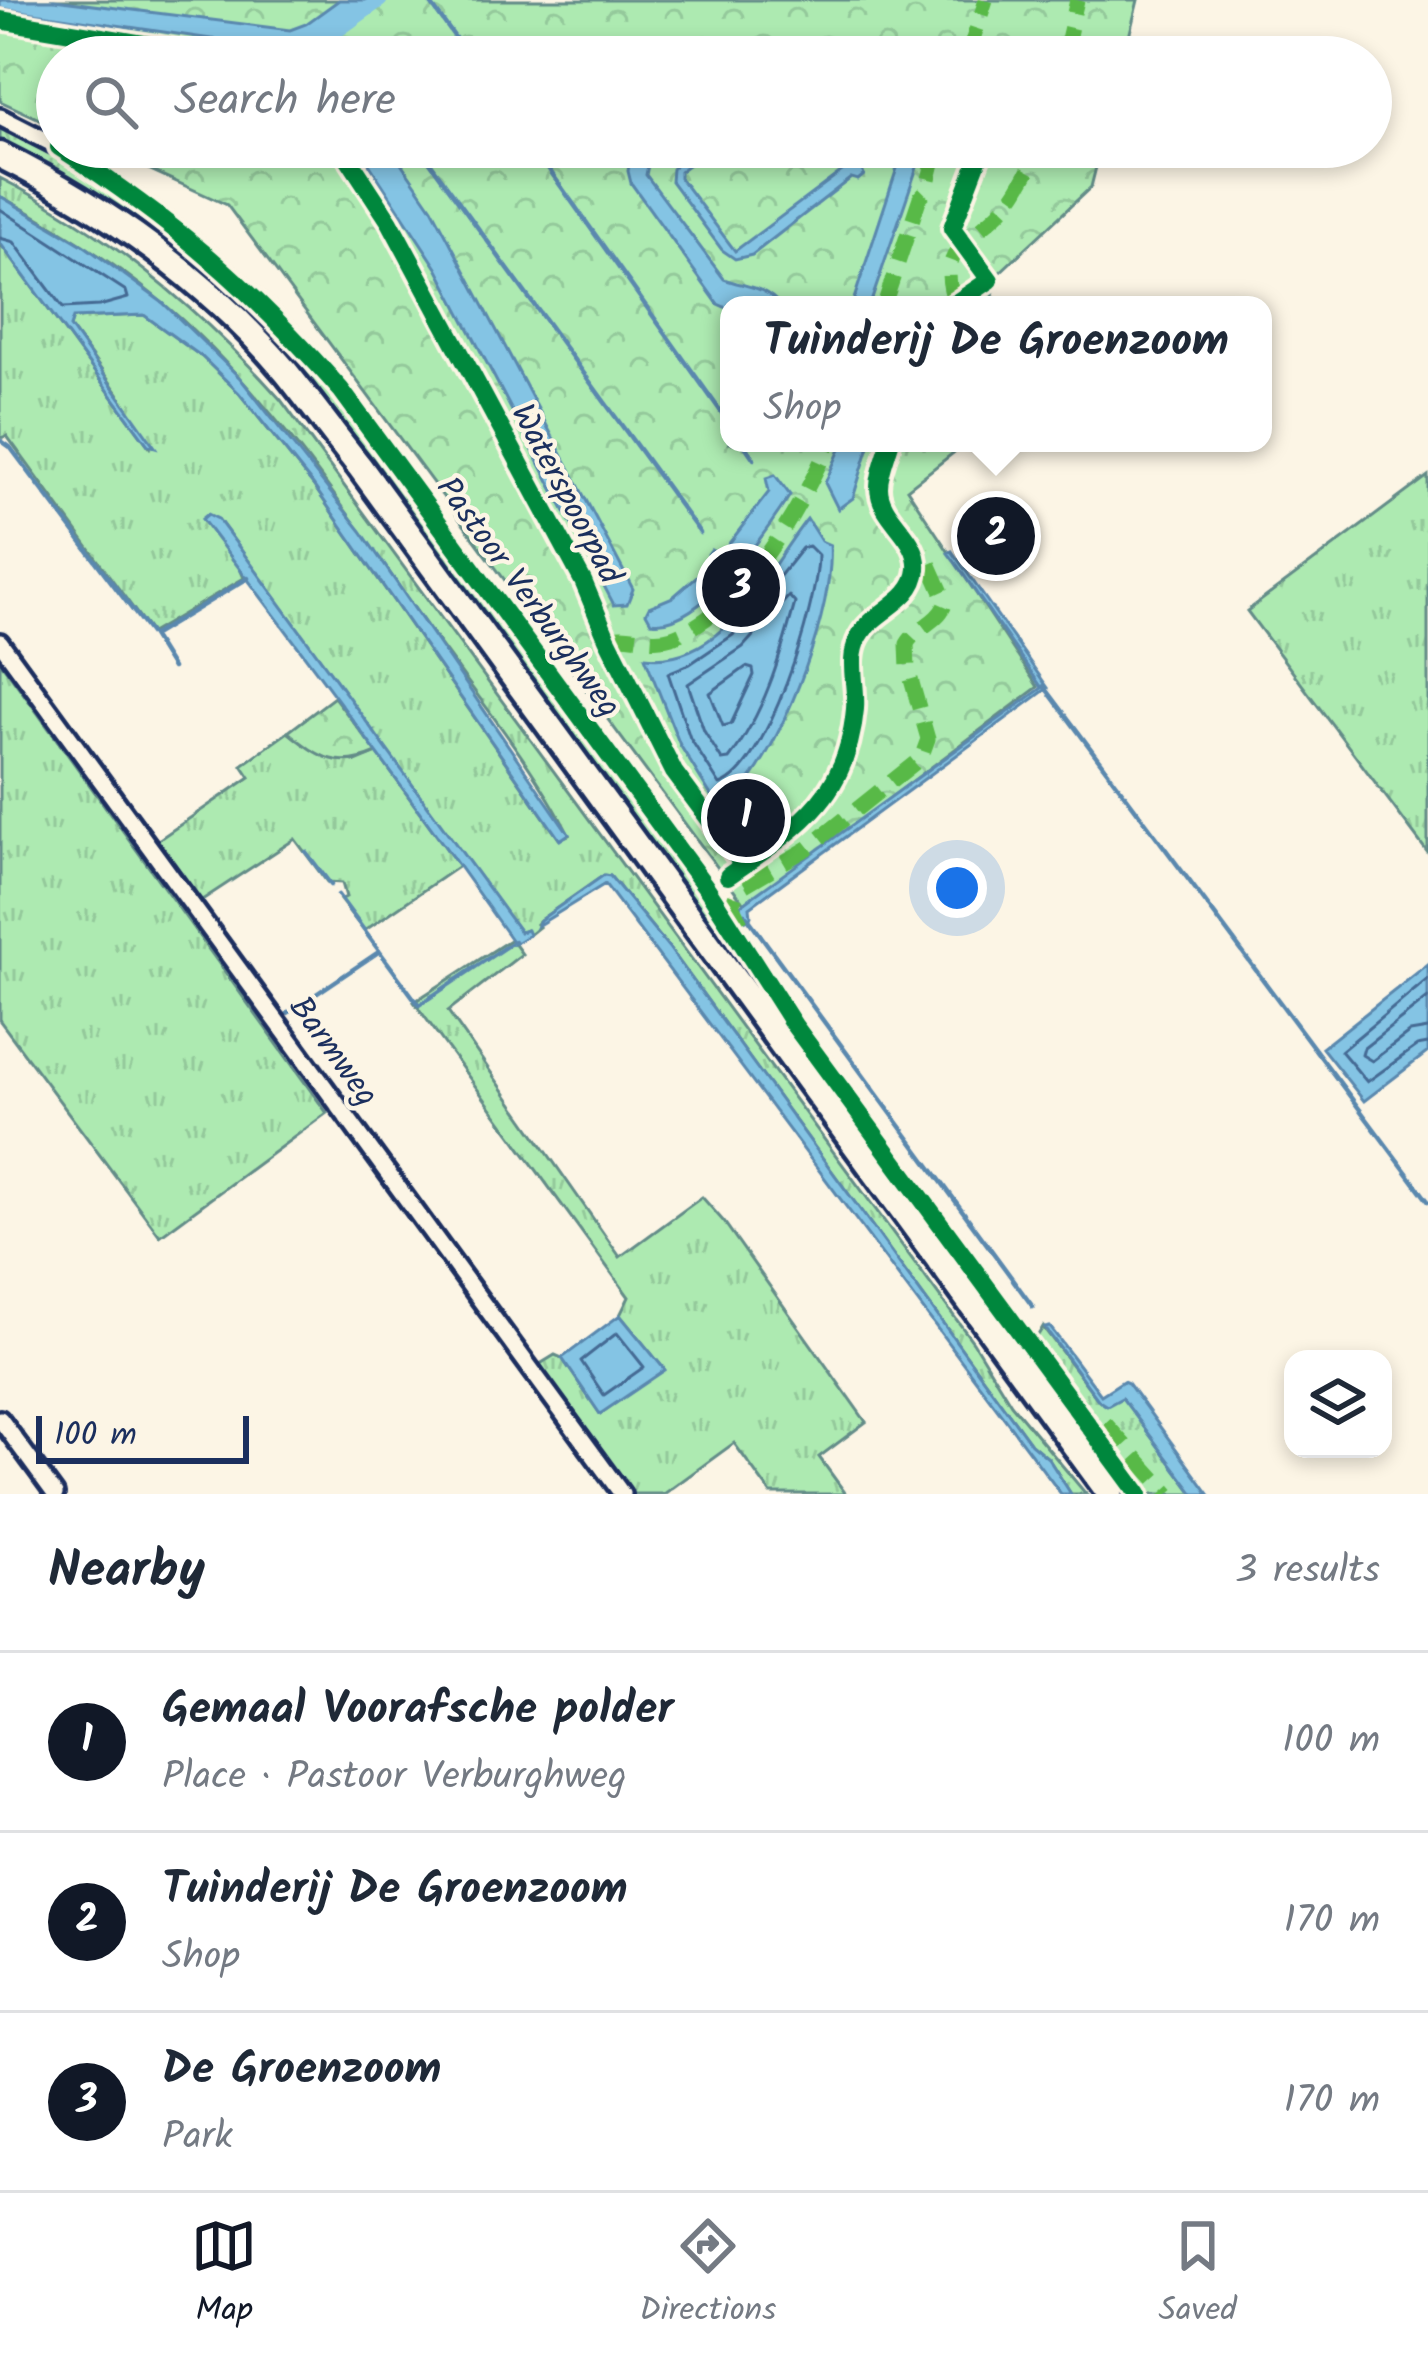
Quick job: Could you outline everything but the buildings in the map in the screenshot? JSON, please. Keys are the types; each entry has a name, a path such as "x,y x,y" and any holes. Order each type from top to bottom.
{"main road":[{"path":"0,155 105,214 164,258 284,370 360,467 1110,1494"},
{"path":"0,173 93,226 152,268 272,381 362,496 1091,1494"}],"street":[{"name":"Pastoor Verburghweg","path":"0,117 36,136"},
{"name":"Pastoor Verburghweg","path":"91,168 143,201 206,251 280,320 341,390 708,890 794,1025 1139,1494"},
{"name":"Barmweg","path":"0,642 622,1494"},
{"path":"0,1419 56,1494"}],"green space":[{"path":"0,0 1138,0 1129,36 36,36 36,117 0,101"},
{"path":"0,126 36,146 36,168 75,168 105,185 207,261 311,364 697,886 771,1004 1130,1494 1112,1494 257,338 0,151"},
{"path":"146,168 1096,168 1091,187 997,275 993,296 720,296 720,452 954,452 907,489 1038,687 746,906 227,205"},
{"path":"0,178 78,223 151,276 281,400 973,1342 1011,1404 1086,1494 1071,1494 1048,1458 1031,1444 670,949 610,876 604,875 540,920 529,935 526,930 520,933 218,519 244,578 151,633 7,436 0,438 0,243 151,449 70,327 73,318 144,315 202,357 239,393 313,485 559,839 569,835 507,735 261,402 194,331 126,274 0,196"},
{"path":"1428,476 1428,853 1247,611"},
{"path":"0,661 327,1113 160,1236 0,1021"},
{"path":"334,697 377,753 351,761 330,759 288,732"},
{"path":"288,732 302,743 356,762 377,753 459,866 364,931 340,900 346,897 342,883 327,882 295,839 199,902 155,842 250,777 242,765"},
{"path":"511,939 522,954 448,1011 620,1257 702,1197 724,1222 866,1422 819,1457 846,1494 771,1494 734,1443 664,1494 622,1494 532,1369 555,1355 562,1358 600,1414 664,1369 620,1315 629,1297 414,1002"},
{"path":"1043,1327 1099,1401 1122,1397 1194,1494 1144,1494 1034,1342"}],"water":[{"path":"0,0 54,0 290,30 339,0 380,0 330,36 191,36 0,8"},
{"path":"372,168 404,168 432,208 633,589 627,604 614,605 437,268"},
{"path":"647,168 646,175 724,279 771,296 720,296 718,304 631,183 628,171"},
{"path":"684,168 680,178 735,251 846,168 861,168 864,175 851,178 752,255 735,259 722,250 671,181 672,169"},
{"path":"897,168 917,168 873,296 855,296"},
{"path":"0,196 86,247 163,303 240,378 361,531 569,834 560,840 313,485 239,393 202,357 144,315 73,318 70,327 155,447 148,445 0,243"},
{"path":"839,452 867,452 853,498 838,509 825,483"},
{"path":"775,475 790,495 749,553 690,611 670,621 651,622 646,613 649,607 673,597 711,564 711,550 720,555 769,492 766,478"},
{"path":"208,514 218,519 236,543 520,932 527,930 529,935 514,944 202,519"},
{"path":"807,519 821,541 830,545 825,601 816,635 792,702 763,761 745,785 717,805 680,745 645,657 673,656 698,647 720,631 759,587"},
{"path":"952,551 1048,688 750,907 751,916 746,920 741,905 1042,688 948,553"},
{"path":"604,875 610,876 670,949 1071,1494 1061,1494 605,884 537,926"},
{"path":"1428,964 1428,1052 1364,1101 1322,1048"},
{"path":"620,1315 665,1370 600,1414 562,1358"},
{"path":"1050,1327 1101,1395 1123,1381 1128,1383 1209,1494 1194,1494 1122,1398 1107,1406 1099,1401 1045,1328"}],"waterway":[{"path":"319,35 335,32 380,0"},
{"path":"428,0 454,36"},
{"path":"335,32 338,36"},
{"path":"434,168 700,533"},
{"path":"548,168 720,410"},
{"path":"0,440 10,447 152,636"},
{"path":"749,452 754,459"},
{"path":"172,668 152,636 248,578"},
{"path":"1044,686 1428,1201"},
{"path":"306,852 331,885"},
{"path":"338,895 419,1005 514,941"},
{"path":"745,914 1033,1307"},
{"path":"288,1013 377,953"}],"marked path":[{"path":"974,36 986,0"},
{"path":"1069,36 1077,0"},
{"path":"887,296 932,168"},
{"path":"953,296 949,270 953,257 1007,204 1030,168"},
{"path":"607,638 672,637 722,606 785,527 824,452"},
{"path":"741,923 732,905 738,889 808,848 921,758 928,739 908,669 907,644 946,601 923,550"},
{"path":"1105,1423 1169,1494"}],"cycle path":[{"path":"0,20 96,36"},
{"path":"90,168 209,258 341,390 708,890 794,1025 1139,1494"},
{"name":"Waterspoorpad","path":"355,168 390,222 583,581 674,772 743,865"},
{"path":"966,296 990,280 952,228 975,168"},
{"path":"728,876 796,826 829,789 850,740 855,646 865,628 901,598 914,580 917,569 912,547 881,498 880,476 887,452"}],"place":[{"name":"Tuinderij De Groenzoom","path":"996,536"},
{"name":"De Groenzoom","path":"741,588"},
{"name":"Gemaal Voorafsche polder","path":"746,818"}]}
